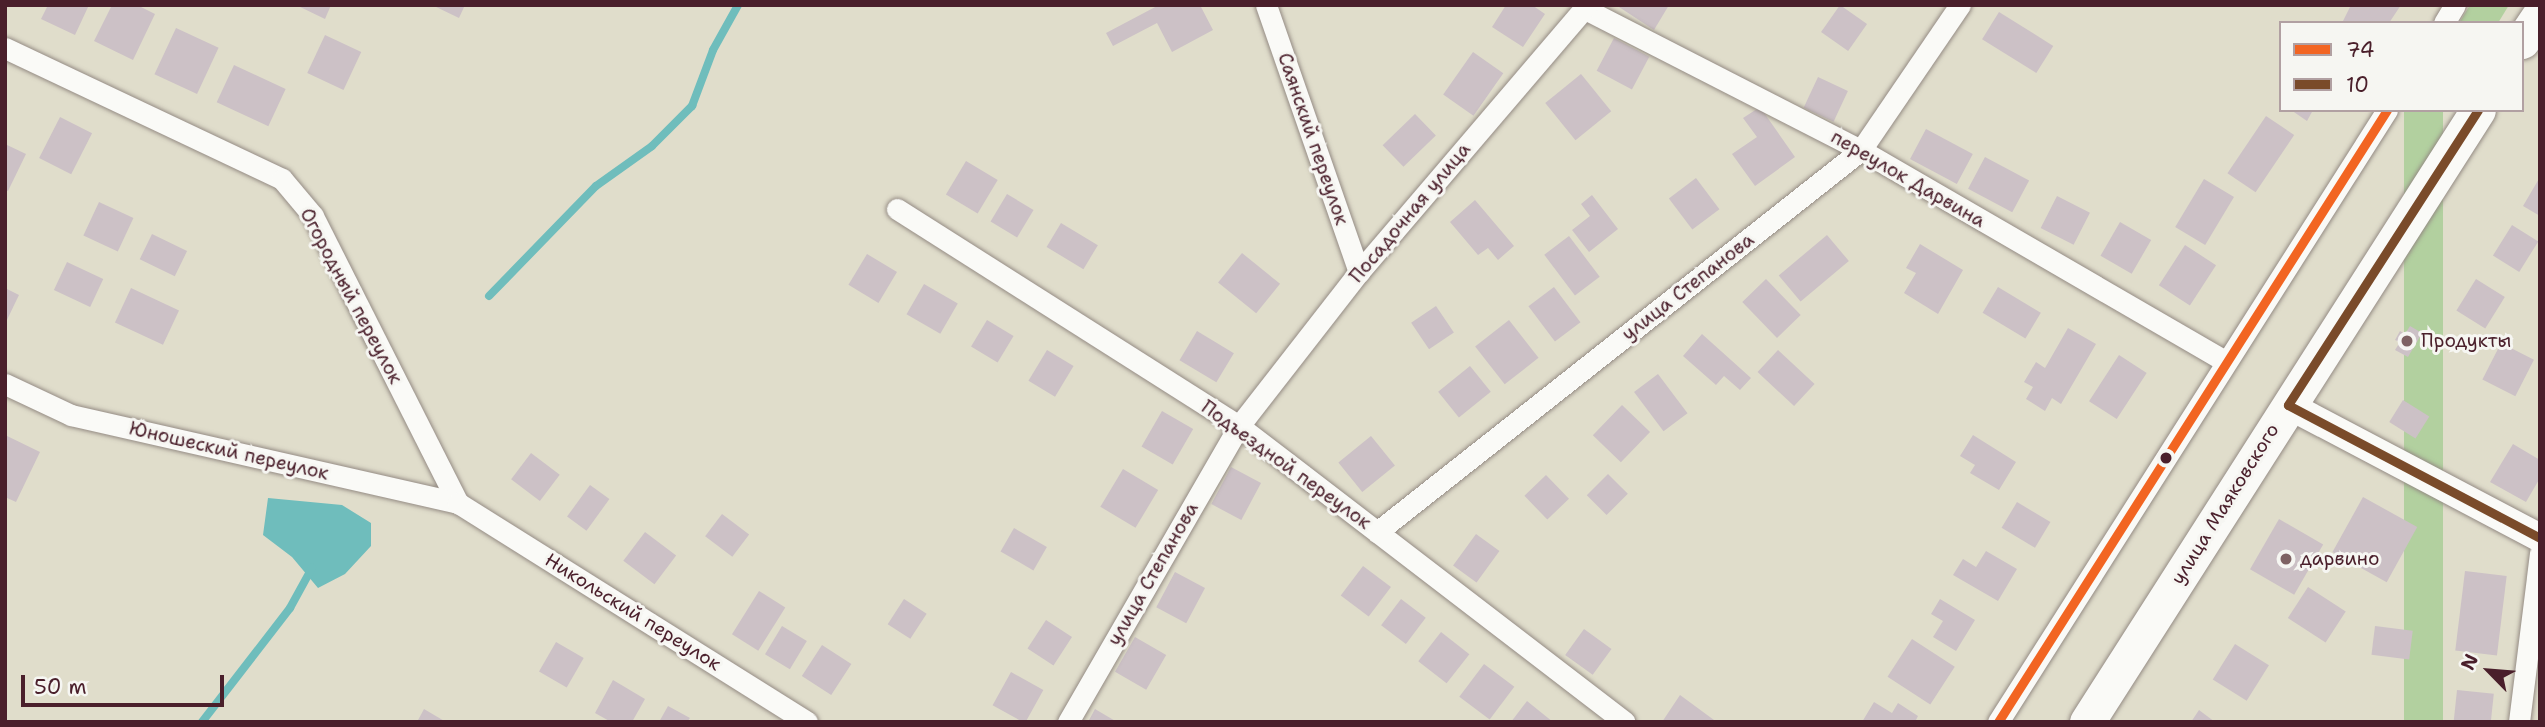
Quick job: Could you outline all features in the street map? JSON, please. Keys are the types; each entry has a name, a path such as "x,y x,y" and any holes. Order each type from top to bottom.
{"main road":[{"path":"2524,38 2540,14"},
{"name":"улица Маяковского","path":"2089,721 2477,112"}],"street":[{"name":"Саянский переулок","path":"1266,5 1359,272"},
{"name":"улица Степанова","path":"1377,532 1861,150 1960,5"},
{"path":"2445,21 2455,5"},
{"name":"Посадочная улица","path":"1238,426 1359,272 1586,7"},
{"name":"переулок Дарвина","path":"1586,7 1861,150 2225,361"},
{"name":"Огородный переулок","path":"5,48 282,179 313,216 458,503"},
{"path":"1998,722 2386,112"},
{"name":"Подъездной переулок","path":"897,209 1238,426 1625,722"},
{"name":"Юношеский переулок","path":"5,384 71,415 458,503"},
{"path":"2288,405 2540,538"},
{"name":"улица Степанова","path":"1068,722 1238,426"},
{"name":"Никольский переулок","path":"458,503 807,722"},
{"path":"2519,722 2540,553"}],"green space":[{"path":"2470,5 2509,5 2499,21 2460,21"},
{"path":"2404,112 2443,112 2443,722 2404,722"}],"water":[{"path":"268,498 342,505 371,523 371,546 345,574 318,588 292,557 263,535"}],"building":[{"path":"48,5 89,5 75,35 41,19"},
{"path":"112,5 137,5 155,14 133,60 94,41"},
{"path":"296,5 331,5 325,19"},
{"path":"432,5 465,5 459,18"},
{"path":"1159,5 1200,5 1213,30 1172,52 1157,23 1113,46 1106,33"},
{"path":"1506,5 1532,5 1545,14 1523,47 1492,27"},
{"path":"1669,5 1654,30 1619,7"},
{"path":"1840,5 1867,24 1848,51 1821,32"},
{"path":"2351,5 2401,5 2390,21 2343,21"},
{"path":"1999,12 2053,46 2036,73 1982,39"},
{"path":"176,28 219,48 197,94 154,74"},
{"path":"325,35 361,52 344,90 307,73"},
{"path":"1614,38 1649,57 1632,89 1597,71"},
{"path":"1473,52 1503,73 1473,116 1443,95"},
{"path":"234,65 286,89 268,126 217,102"},
{"path":"1581,74 1611,111 1575,140 1545,103"},
{"path":"1818,77 1848,91 1834,122 1804,108"},
{"path":"1760,107 1795,157 1755,186 1732,154 1757,137 1743,118"},
{"path":"2294,112 2312,112 2307,121"},
{"path":"1415,114 1436,136 1403,167 1383,145"},
{"path":"2266,116 2294,135 2256,192 2227,173"},
{"path":"60,117 92,133 71,174 39,158"},
{"path":"1926,129 1973,154 1957,184 1910,159"},
{"path":"5,144 26,154 8,191 5,190"},
{"path":"1985,157 2029,180 2012,212 1968,189"},
{"path":"966,161 998,180 978,213 946,194"},
{"path":"2540,177 2540,216 2523,206"},
{"path":"1696,178 1719,209 1692,230 1669,198"},
{"path":"2204,179 2234,197 2205,245 2175,227"},
{"path":"1007,194 1034,210 1017,237 991,221"},
{"path":"1592,195 1618,229 1589,252 1572,230 1590,216 1581,204"},
{"path":"2057,196 2090,213 2074,245 2041,228"},
{"path":"1475,200 1514,246 1498,260 1488,248 1478,255 1450,222"},
{"path":"99,202 133,218 118,252 83,236"},
{"path":"2120,222 2151,240 2132,274 2100,256"},
{"path":"1061,223 1098,245 1083,269 1047,247"},
{"path":"2512,225 2538,241 2519,272 2493,256"},
{"path":"152,234 187,251 175,276 140,259"},
{"path":"1827,235 1849,261 1801,302 1779,275"},
{"path":"1569,236 1600,277 1575,295 1544,255"},
{"path":"1920,244 1963,270 1938,314 1904,293 1916,273 1906,268"},
{"path":"2185,245 2216,265 2190,305 2159,285"},
{"path":"1242,253 1280,284 1256,313 1218,283"},
{"path":"867,254 897,272 878,303 848,285"},
{"path":"67,262 103,279 90,307 54,290"},
{"path":"1766,279 1801,315 1777,338 1742,302"},
{"path":"2476,279 2505,297 2485,328 2456,310"},
{"path":"924,284 958,304 940,334 906,314"},
{"path":"1554,287 1580,322 1555,341 1528,306"},
{"path":"1998,287 2041,313 2025,338 1983,313"},
{"path":"5,288 19,295 5,324"},
{"path":"131,288 179,310 163,345 115,322"},
{"path":"1436,306 1454,333 1429,349 1411,323"},
{"path":"987,320 1014,336 998,363 971,347"},
{"path":"1509,320 1539,358 1505,384 1475,346"},
{"name":"Продукты","path":"2410,326 2422,333 2408,357 2395,350 2400,342 2395,340 2400,331 2405,334"},
{"path":"2068,328 2096,344 2061,404 2052,398 2045,411 2026,399 2033,387 2024,382 2036,362 2045,368"},
{"path":"1197,331 1234,353 1216,382 1179,360"},
{"path":"1702,334 1751,378 1740,390 1724,376 1716,385 1683,356"},
{"path":"2501,343 2534,360 2515,396 2482,380"},
{"path":"1047,350 1074,366 1055,397 1028,381"},
{"path":"1778,350 1815,384 1794,406 1758,372"},
{"path":"2119,355 2147,373 2117,419 2089,401"},
{"path":"1470,366 1491,392 1459,417 1438,392"},
{"path":"1658,374 1687,413 1664,431 1634,392"},
{"path":"2403,400 2429,416 2416,438 2389,422"},
{"path":"1622,405 1650,432 1621,462 1593,435"},
{"path":"1162,411 1193,429 1173,465 1142,447"},
{"path":"5,435 40,452 16,502 5,497"},
{"path":"1973,435 2016,462 1999,490 1970,473 1975,465 1960,456"},
{"path":"1371,436 1395,466 1362,492 1338,462"},
{"path":"2513,444 2540,460 2540,478 2526,502 2490,482"},
{"path":"531,453 560,475 540,501 511,479"},
{"path":"1231,467 1261,483 1241,520 1211,504"},
{"path":"1123,469 1158,490 1135,528 1100,507"},
{"path":"1608,474 1628,494 1607,515 1587,495"},
{"path":"1546,475 1569,499 1547,520 1524,496"},
{"path":"590,485 609,499 586,531 567,517"},
{"path":"2363,497 2417,527 2387,582 2332,552"},
{"path":"2017,502 2050,522 2035,548 2002,528"},
{"path":"722,514 749,534 732,557 705,536"},
{"path":"2279,519 2323,544 2294,595 2250,569"},
{"path":"1014,528 1047,547 1033,570 1000,551"},
{"path":"645,532 676,555 654,584 623,561"},
{"path":"1476,534 1499,551 1477,583 1453,566"},
{"path":"1986,551 2017,569 1998,601 1953,575 1963,559 1976,567"},
{"path":"1363,566 1391,587 1369,617 1341,596"},
{"path":"2465,571 2507,576 2497,656 2455,650"},
{"path":"1175,572 1205,588 1186,623 1156,607"},
{"path":"2308,587 2346,612 2326,643 2288,618"},
{"path":"759,591 785,607 758,651 732,634"},
{"path":"904,599 927,614 910,639 888,624"},
{"path":"1401,599 1426,618 1406,644 1381,625"},
{"path":"1940,599 1975,620 1956,651 1933,637 1943,621 1931,614"},
{"path":"1046,620 1072,637 1053,665 1027,649"},
{"path":"782,626 807,641 790,669 765,654"},
{"path":"2375,626 2413,631 2409,659 2371,655"},
{"path":"1584,629 1612,649 1593,675 1565,655"},
{"path":"1441,632 1469,654 1447,683 1418,661"},
{"path":"1135,637 1166,655 1146,690 1115,672"},
{"path":"1912,639 1955,667 1930,705 1887,677"},
{"path":"556,642 584,658 567,687 539,671"},
{"path":"2235,644 2269,665 2247,701 2213,680"},
{"path":"822,645 851,664 831,695 802,676"},
{"path":"1484,664 1514,687 1490,720 1459,697"},
{"path":"1011,672 1043,690 1026,722 993,705"},
{"path":"613,680 645,699 632,722 611,722 595,713"},
{"path":"2457,690 2494,694 2491,722 2454,722"},
{"path":"1680,695 1714,720 1713,722 1662,722"},
{"path":"1527,701 1553,722 1511,722"},
{"path":"1874,702 1892,713 1898,703 1918,716 1915,722 1862,722"},
{"path":"668,706 690,718 687,722 659,722"},
{"path":"424,709 446,722 417,722"},
{"path":"1095,709 1117,722 1088,722"},
{"path":"2199,710 2215,722 2191,722"}],"waterway":[{"path":"489,296 596,186 652,146 692,106 713,50 738,5"},
{"path":"202,722 290,608 312,568"}],"transit line":[{"name":"74","path":"1998,722 2386,112"},
{"name":"10","path":"2477,112 2288,405 2540,538"}],"place":[{"name":"Продукты","path":"2407,341"},
{"name":"дарвино","path":"2286,559"}]}
